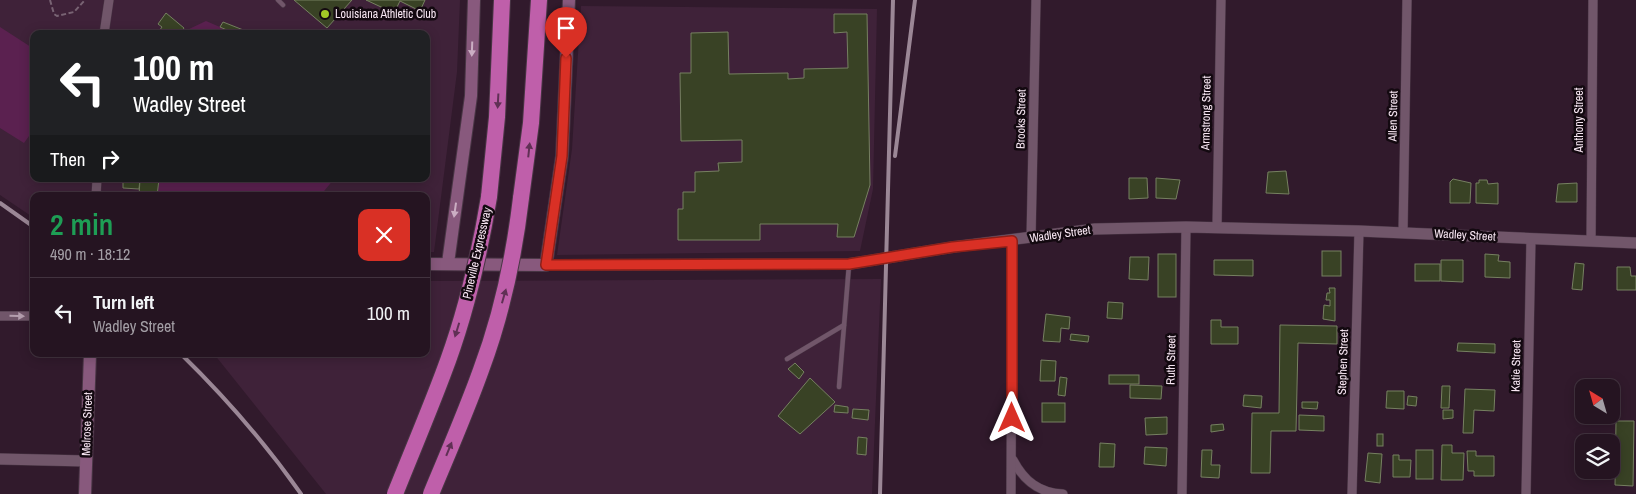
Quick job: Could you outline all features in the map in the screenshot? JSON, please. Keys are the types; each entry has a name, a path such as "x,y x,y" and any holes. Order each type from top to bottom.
{"highway":[{"name":"Pineville Expressway","path":"394,494 447,364 471,286 482,240 489,197 497,117 502,0"},
{"path":"431,494 482,369 509,278 527,163 533,104 538,0"}],"main road":[{"path":"448,263 471,96 474,0"},
{"path":"546,265 562,156 569,0"},
{"name":"Wadley Street","path":"430,264 546,265"},
{"name":"Melrose Street","path":"85,494 90,357"}],"street":[{"path":"105,30 110,0"},
{"name":"Brooks Street","path":"1031,238 1036,0"},
{"name":"Armstrong Street","path":"1217,226 1221,0"},
{"name":"Allen Street","path":"1404,232 1407,0"},
{"name":"Anthony Street","path":"1591,241 1592,0"},
{"name":"Wadley Street","path":"546,265 849,264 953,247 1012,241 1095,228 1217,226 1404,232 1636,243"},
{"name":"Ruth Street","path":"1182,494 1186,227"},
{"name":"Stephen Street","path":"1352,494 1358,231"},
{"name":"Katie Street","path":"1526,494 1531,239"},
{"path":"1011,494 1012,241"},
{"path":"0,316 30,316"},
{"path":"1012,457 1024,476 1035,487 1063,494"},
{"path":"0,459 86,461"}],"lane":[{"path":"278,0 283,5"},
{"path":"839,387 849,264"},
{"path":"787,358 844,325"}],"path":[{"path":"50,0 54,14 57,16 74,12 85,0"}],"shaded area":[{"path":"0,0 460,0 457,72 434,252 430,252 430,192 30,192 30,215 0,195"},
{"path":"581,6 877,9 873,189 860,251 557,255 572,149"},
{"path":"206,21 227,30 187,30"},
{"path":"0,27 30,46 30,135 24,143 0,128"},
{"path":"159,182 332,182 323,192 157,192"},
{"path":"881,279 872,494 326,494 216,357 430,357 430,281"}],"building":[{"name":"Louisiana Athletic Club","path":"294,0 352,0 327,28"},
{"name":"Louisiana Athletic Club","path":"366,0 425,0 420,11 400,1 394,13"},
{"path":"166,13 184,28 183,30 160,30 162,27 158,24"},
{"path":"834,14 867,14 870,185 854,237 837,237 838,224 760,224 760,240 678,240 678,209 683,209 683,192 695,192 695,172 719,171 718,163 742,162 742,140 681,141 680,73 691,73 691,33 728,32 729,74 788,73 788,79 804,78 804,69 848,68 847,32 834,33"},
{"path":"223,22 243,30 227,30 220,27"},
{"path":"1286,171 1289,194 1266,193 1268,172"},
{"path":"1129,178 1147,178 1148,198 1129,199"},
{"path":"1156,178 1180,180 1176,199 1156,198"},
{"path":"1453,179 1471,183 1470,203 1450,203 1450,182"},
{"path":"1479,180 1487,180 1488,184 1498,183 1498,204 1476,203 1476,183 1479,183"},
{"path":"123,182 140,182 139,189 123,188"},
{"path":"140,182 159,182 157,192 139,192"},
{"path":"1577,183 1577,202 1556,202 1558,184"},
{"path":"1322,251 1341,251 1341,276 1322,276"},
{"path":"1158,254 1176,254 1176,297 1158,297"},
{"path":"1485,254 1499,255 1498,261 1510,262 1510,278 1485,277"},
{"path":"1130,257 1149,257 1148,280 1129,279"},
{"path":"1214,260 1253,260 1253,276 1214,275"},
{"path":"1441,260 1463,260 1463,282 1441,281"},
{"path":"1575,263 1584,264 1582,290 1572,289"},
{"path":"1415,264 1440,264 1440,281 1415,281"},
{"path":"1617,267 1630,267 1631,276 1636,276 1636,290 1617,290"},
{"path":"1329,288 1335,288 1335,321 1323,319 1324,305 1330,306 1330,300 1326,300 1327,293 1330,293"},
{"path":"1108,302 1123,303 1122,319 1107,318"},
{"path":"1046,314 1070,317 1069,329 1061,328 1060,342 1043,341"},
{"path":"1211,320 1221,320 1221,327 1238,327 1238,344 1211,344"},
{"path":"1280,325 1337,326 1337,344 1298,343 1296,431 1271,431 1270,473 1251,473 1252,413 1279,413"},
{"path":"1071,334 1089,336 1088,342 1070,340"},
{"path":"1458,343 1495,344 1495,353 1457,351"},
{"path":"1041,360 1056,361 1055,381 1040,381"},
{"path":"795,363 804,372 799,379 788,369"},
{"path":"1109,375 1139,375 1139,384 1109,384"},
{"path":"1060,377 1067,378 1065,396 1058,395"},
{"path":"810,378 835,402 800,434 778,416"},
{"path":"1130,385 1162,386 1161,399 1130,398"},
{"path":"1442,386 1450,386 1449,408 1441,408"},
{"path":"1465,389 1495,390 1494,411 1474,410 1473,433 1463,433"},
{"path":"1387,391 1404,391 1404,409 1386,408"},
{"path":"1244,395 1262,396 1261,408 1243,406"},
{"path":"1408,396 1417,397 1416,406 1407,405"},
{"path":"1302,402 1318,402 1317,409 1302,408"},
{"path":"1042,403 1065,403 1065,422 1042,422"},
{"path":"835,405 848,407 848,413 834,412"},
{"path":"853,409 869,410 868,420 852,418"},
{"path":"1443,410 1453,410 1453,418 1443,419"},
{"path":"1299,415 1324,416 1324,431 1299,430"},
{"path":"1167,417 1167,434 1146,435 1145,418"},
{"path":"1620,421 1634,421 1633,486 1615,485 1615,479 1620,479 1620,434 1616,434 1616,424 1620,424"},
{"path":"1223,424 1224,430 1211,432 1211,425"},
{"path":"1377,434 1383,434 1383,446 1377,446"},
{"path":"858,437 867,438 866,455 857,454"},
{"path":"1100,443 1115,444 1114,467 1099,467"},
{"path":"1442,445 1452,445 1452,453 1464,453 1463,480 1441,480"},
{"path":"1145,447 1167,448 1166,466 1144,464"},
{"path":"1202,450 1212,450 1211,465 1220,465 1219,478 1201,477"},
{"path":"1416,450 1433,450 1433,479 1416,479"},
{"path":"1467,451 1476,451 1476,456 1494,456 1494,476 1474,476 1474,471 1468,471"},
{"path":"1368,453 1382,454 1380,483 1365,481"},
{"path":"1393,455 1399,455 1399,460 1411,460 1410,477 1393,477"}],"railway":[{"path":"880,494 893,0"},
{"path":"895,156 915,0"},
{"path":"0,203 30,224"},
{"path":"184,357 244,421 301,494"}],"place":[{"name":"Louisiana Athletic Club","path":"325,14"}],"route":[{"path":"566,58 562,156 546,265 849,264 953,247 1012,241 1012,418"}]}
